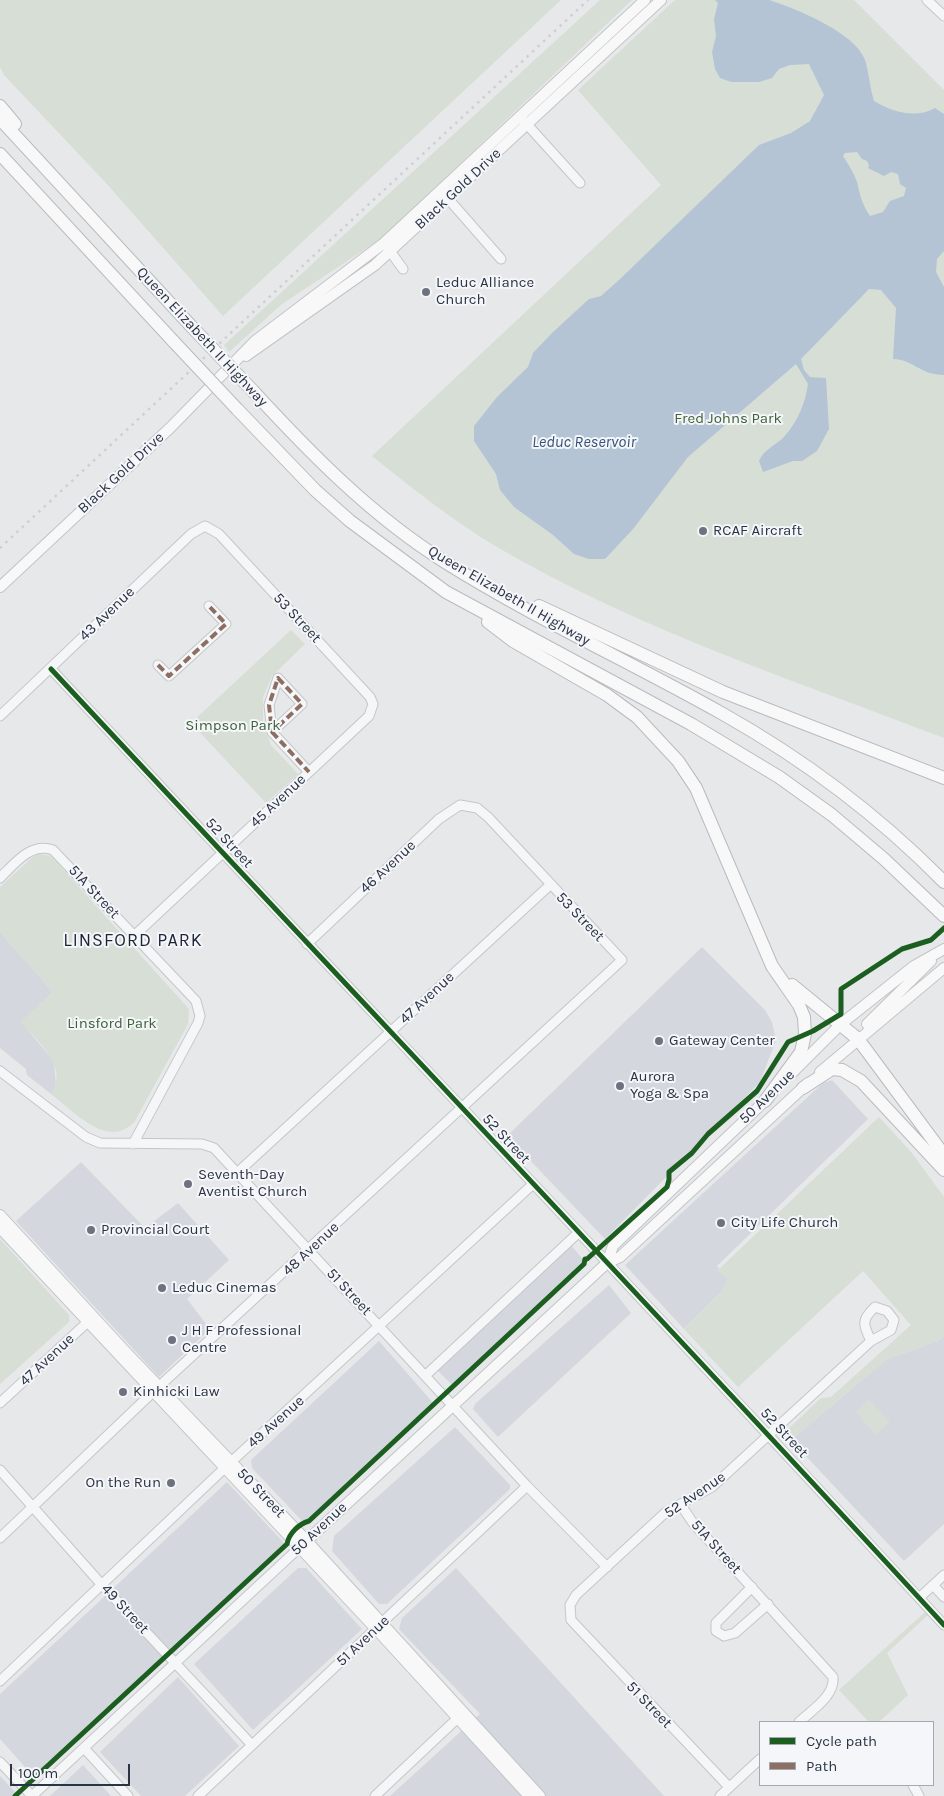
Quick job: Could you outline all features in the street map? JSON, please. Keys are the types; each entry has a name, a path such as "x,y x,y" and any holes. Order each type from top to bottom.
{"highway":[{"path":"0,106 32,142 62,186"},
{"name":"Queen Elizabeth II Highway","path":"0,119 254,392 347,488 396,528 445,562 759,735 827,782 873,818 944,882"},
{"name":"Queen Elizabeth II Highway","path":"0,154 236,409 315,490 350,521 446,592 691,724 779,777 832,815 884,859 942,914"},
{"path":"445,562 723,692 944,778"},
{"path":"446,592 513,641 608,695 637,716 661,740 696,788 772,966 799,1005 806,1028 801,1052 765,1101"},
{"path":"750,915 772,959 788,981 804,998 841,1024 858,1039 944,1155"},
{"path":"803,1088 832,1069 851,1074 861,1082 944,1170"}],"main road":[{"name":"Black Gold Drive","path":"0,587 273,326 338,280 384,243 645,0"},
{"name":"Black Gold Drive","path":"241,358 254,352 342,290 391,252 661,0"},
{"name":"50 Avenue","path":"607,1263 613,1246 765,1101 841,1024 914,966 943,951"},
{"path":"858,1039 862,1029 878,1012 943,951"},
{"name":"50 Avenue","path":"303,1545 607,1263 620,1257 803,1088 858,1039 944,968"},
{"path":"742,1121 754,1134"},
{"name":"50 Street","path":"0,1215 156,1390 379,1626 529,1796"},
{"name":"50 Street","path":"0,1228 91,1319"},
{"name":"50 Street","path":"460,1716 540,1796"}],"street":[{"path":"927,0 944,16"},
{"path":"520,116 580,183"},
{"path":"440,190 501,259"},
{"path":"384,243 403,269"},
{"name":"43 Avenue","path":"0,716 192,534 205,526 219,534"},
{"name":"53 Street","path":"219,534 364,691 373,704"},
{"path":"158,665 169,676 226,624 209,606"},
{"name":"52 Street","path":"50,669 532,1185 770,1436 944,1625"},
{"path":"272,732 302,704 278,678 268,705 272,732 309,772"},
{"name":"45 Avenue","path":"135,935 369,716 373,704"},
{"name":"46 Avenue","path":"307,944 439,819 460,804 476,808"},
{"name":"53 Street","path":"476,808 488,817 622,960"},
{"name":"51A Street","path":"0,878 29,851 37,848 46,848 61,857 196,1001 200,1016 133,1144"},
{"name":"47 Avenue","path":"238,1172 550,885"},
{"name":"48 Avenue","path":"0,1538 156,1390 310,1250 622,960"},
{"name":"51 Street","path":"0,1071 93,1141 100,1144 209,1145 238,1172 527,1486 607,1567"},
{"name":"49 Avenue","path":"0,1681 228,1466 532,1185"},
{"path":"426,1375 578,1233"},
{"name":"47 Avenue","path":"0,1403 91,1319"},
{"name":"52 Avenue","path":"571,1620 570,1605 576,1595 666,1512 712,1487 770,1436 870,1341"},
{"name":"49 Street","path":"0,1470 34,1506 102,1585 252,1745"},
{"name":"51 Avenue","path":"203,1794 252,1745 527,1486"},
{"name":"51A Street","path":"681,1505 693,1523 829,1670 834,1684 828,1696 800,1721"},
{"name":"50 Avenue","path":"32,1796 303,1545"},
{"path":"919,1598 944,1575"},
{"path":"933,1585 944,1597"},
{"name":"51A Street","path":"752,1587 716,1623 716,1631 724,1636 735,1633 768,1604"},
{"name":"51 Street","path":"571,1620 729,1787"},
{"path":"374,1796 460,1716"},
{"path":"84,1748 128,1796"},
{"path":"720,1796 759,1760"},
{"path":"0,1762 32,1796"}],"shaded area":[{"path":"0,932 53,992 21,1022 54,1061 56,1087 51,1094 27,1075 26,1069 0,1048"},
{"path":"702,947 765,1010 772,1022 776,1040 760,1082 605,1239 507,1136"},
{"path":"832,1080 868,1119 717,1266 728,1279 721,1292 684,1329 625,1265 823,1083"},
{"path":"81,1162 145,1228 178,1203 229,1260 187,1299 210,1329 159,1377 16,1221"},
{"path":"569,1243 587,1264 455,1388 436,1369"},
{"path":"609,1285 631,1313 498,1437 473,1409 475,1404"},
{"path":"944,1336 944,1524 904,1561 791,1440 887,1359 938,1341"},
{"path":"379,1341 434,1404 309,1524 303,1522 252,1468 251,1460"},
{"path":"455,1427 510,1485 510,1489 387,1604 379,1604 332,1551 334,1536"},
{"path":"227,1482 285,1544 163,1661 34,1777 0,1739 0,1694"},
{"path":"298,1568 306,1568 362,1629 253,1730 194,1664"},
{"path":"456,1568 664,1796 390,1796 480,1714 399,1629 402,1618"},
{"path":"178,1677 239,1746 185,1796 141,1796 100,1752"},
{"path":"83,1765 111,1796 50,1796"},
{"path":"0,1776 17,1794 15,1796 0,1796"}],"green space":[{"path":"0,0 561,0 223,316 107,184 4,75 0,67"},
{"path":"600,0 632,0 382,238 282,304 229,352 224,345"},
{"name":"Fred Johns Park","path":"675,0 854,0 944,90 944,738 716,652 605,603 550,576 481,537 433,504 372,456 661,185 578,90"},
{"name":"Simpson Park","path":"291,630 305,644 272,676 263,697 263,724 271,745 298,774 266,803 191,723"},
{"name":"Linsford Park","path":"39,854 51,856 189,1009 188,1024 135,1121 125,1129 114,1132 92,1125 51,1094 56,1084 57,1074 54,1064 42,1046 20,1022 53,992 0,932 0,887 34,856"},
{"path":"879,1117 912,1153 944,1197 944,1336 938,1341 887,1359 791,1440 784,1433 821,1398 831,1397 911,1325 863,1271 738,1387 684,1329 721,1292 728,1279 717,1271"},
{"path":"0,1239 69,1315 69,1322 0,1384"},
{"path":"869,1399 890,1422 876,1435 855,1412"},
{"path":"925,1612 928,1615 887,1653 908,1695 880,1721 868,1721 839,1690"}],"water":[{"name":"Leduc Reservoir","path":"715,0 769,0 808,15 838,31 859,50 865,60 874,101 904,113 920,113 935,108 944,114 944,251 937,259 936,272 944,287 944,375 929,373 907,362 893,359 896,308 881,290 869,289 801,359 804,370 810,377 826,378 829,429 817,451 802,461 793,461 763,472 759,461 763,454 789,431 803,405 808,384 796,364 688,457 633,529 605,559 589,559 574,554 553,535 514,507 500,490 496,474 474,441 474,426 497,397 528,367 533,353 589,299 601,296 619,280 759,145 791,133 810,121 824,95 809,64 790,65 779,69 772,78 759,82 731,82 720,78 715,69 712,52 716,36 714,19 718,3","holes":["857,152 862,159 867,161 868,168 884,176 891,172 898,174 900,184 906,188 904,196 890,201 883,212 870,216 863,204 854,175 843,156 845,153"]}],"railway":[{"path":"0,548 588,0"}],"marked path":[{"path":"158,665 169,676 226,624 209,606"},
{"path":"278,678 302,704 272,732 269,705 278,678"},
{"path":"272,732 309,772"}],"cycle path":[{"path":"51,669 722,1385 944,1625"},
{"path":"15,1796 287,1544 295,1530 309,1521 584,1264 585,1259 667,1187 669,1172 692,1153 708,1134 757,1091 788,1042 813,1031 841,1014 841,989 902,949 931,940 944,928"}],"place":[{"name":"Leduc Alliance Church","path":"426,292"},
{"name":"RCAF Aircraft","path":"703,531"},
{"name":"Gateway Center","path":"659,1041"},
{"name":"Aurora Yoga & Spa","path":"620,1086"},
{"name":"Seventh-Day Aventist Church","path":"188,1184"},
{"name":"City Life Church","path":"721,1223"},
{"name":"Provincial Court","path":"91,1230"},
{"name":"Leduc Cinemas","path":"162,1288"},
{"name":"J H F Professional Centre","path":"172,1340"},
{"name":"Kinhicki Law","path":"123,1392"},
{"name":"On the Run","path":"171,1483"}],"district":[{"name":"LINSFORD PARK","path":"133,941"}]}
